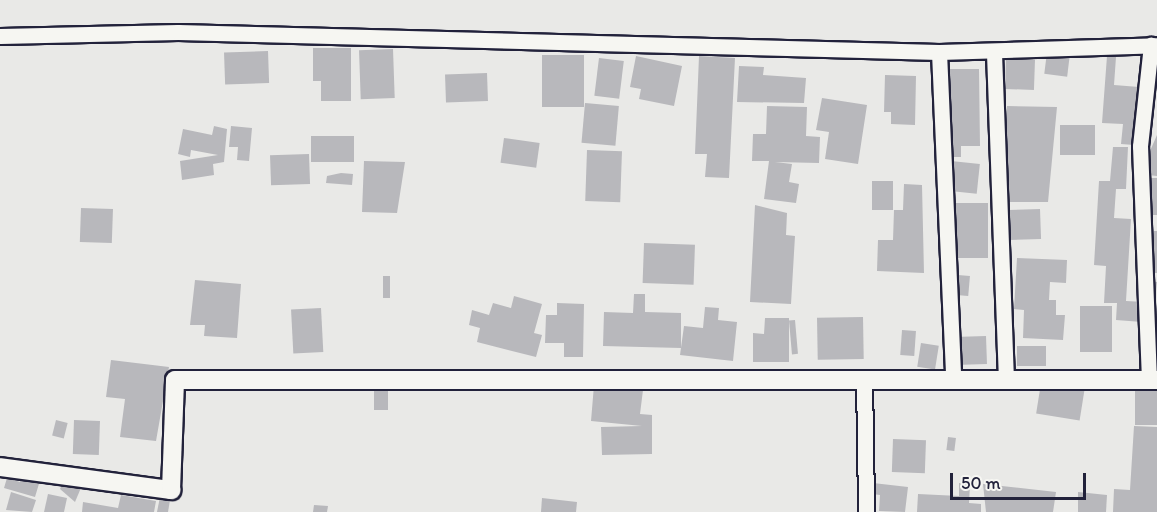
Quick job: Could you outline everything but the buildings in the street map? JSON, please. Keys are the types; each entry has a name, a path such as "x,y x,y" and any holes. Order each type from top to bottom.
{"street":[{"path":"0,36 178,32 994,53 1154,45 1140,146 1153,380 1006,378 175,380 171,490 0,467"},
{"path":"939,52 953,378"},
{"path":"994,53 1006,378"},
{"path":"864,378 866,512"}]}
